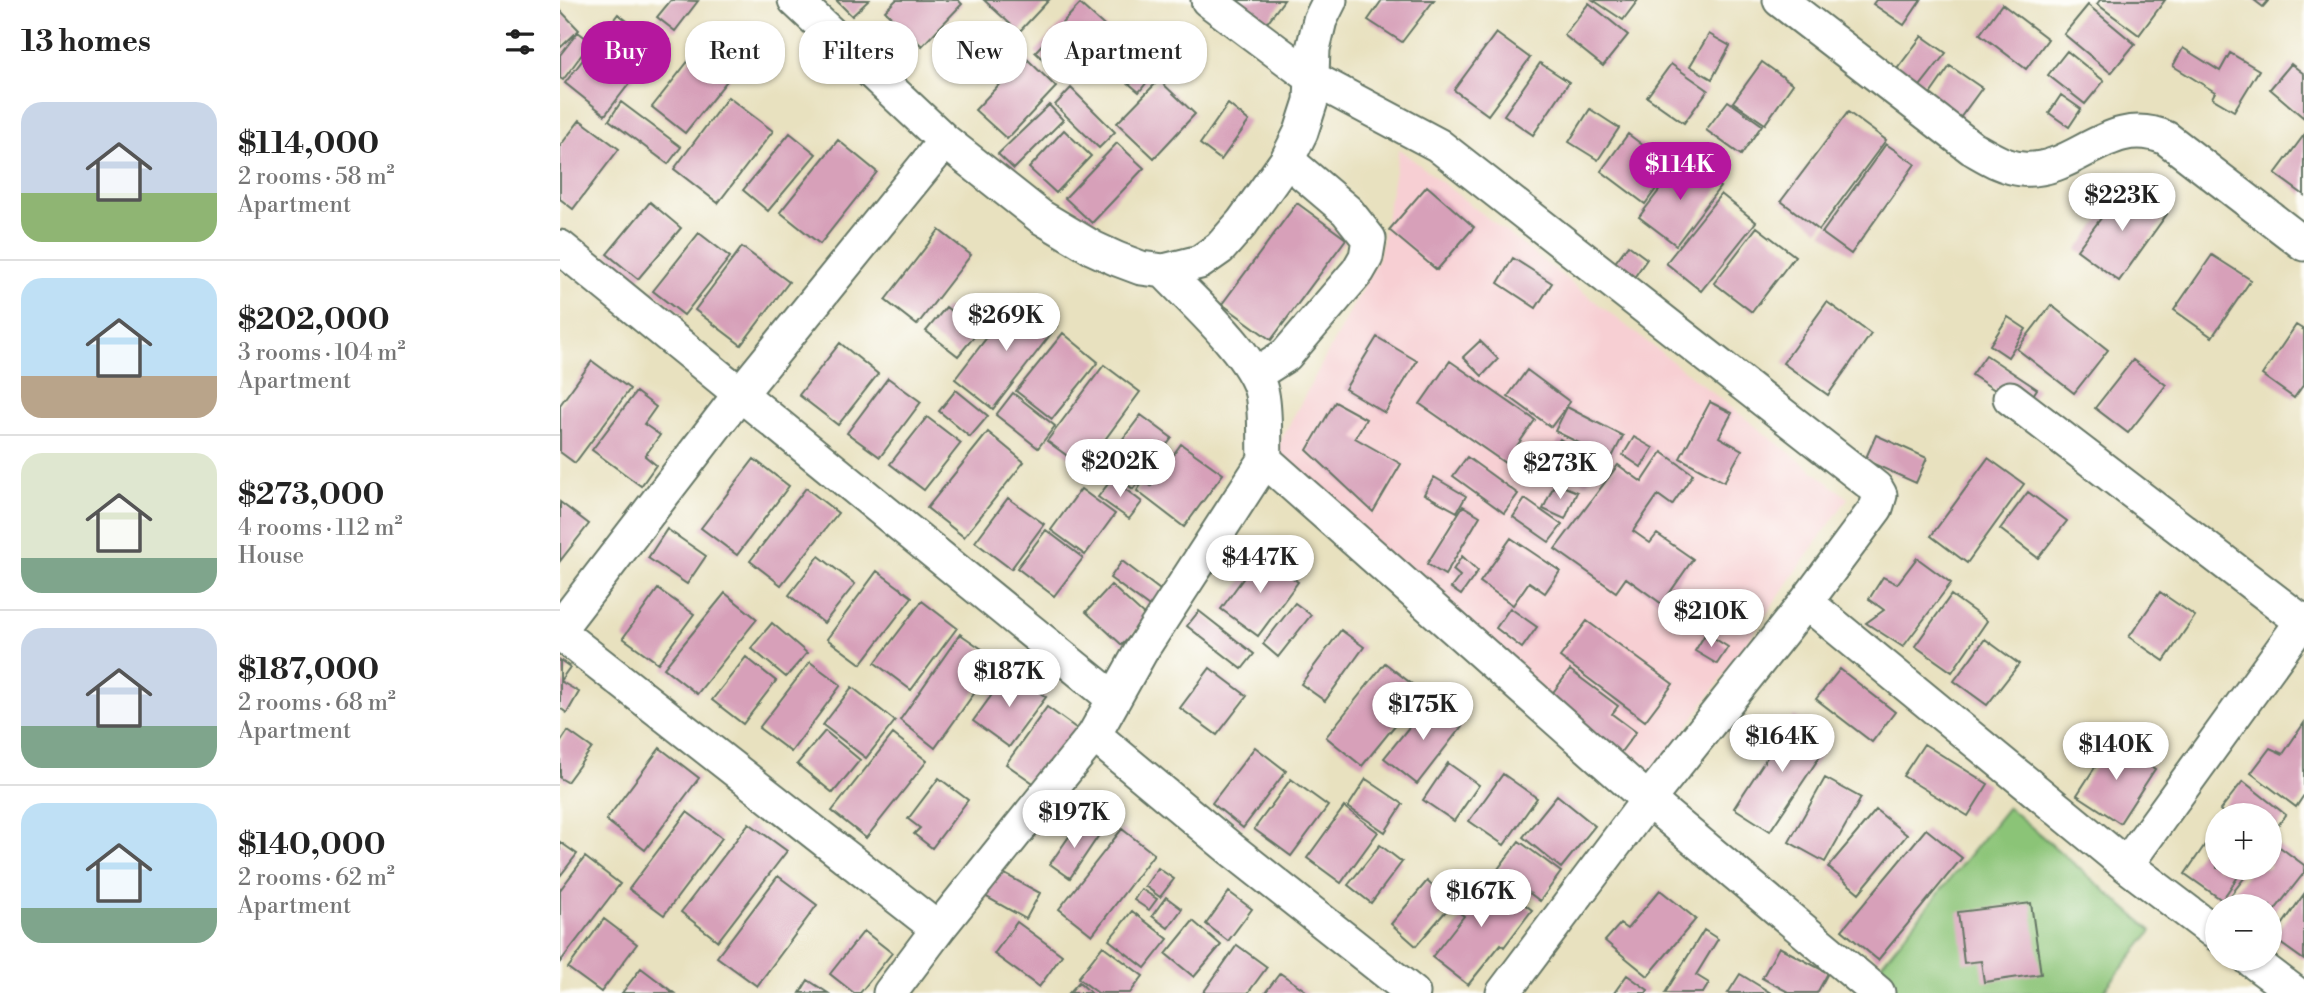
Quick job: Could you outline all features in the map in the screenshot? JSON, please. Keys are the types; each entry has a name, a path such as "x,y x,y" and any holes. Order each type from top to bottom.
{"street":[{"path":"795,0 945,141 1041,217 1093,248 1141,268 1164,271 1200,261 1220,248 1242,223 1287,160 1301,132 1311,101 1313,50 1320,20 1330,0"},
{"path":"1208,0 1312,78 1438,145 1876,488 1880,495 1876,508 1806,602 1648,800 1503,993"},
{"path":"1780,0 1972,148 1991,159 2007,166 2039,168 2056,164 2120,134 2137,130 2152,132 2166,138 2304,244"},
{"path":"560,628 740,394 945,141"},
{"path":"1256,374 1286,355 1366,257 1368,239 1348,211 1287,160"},
{"path":"560,247 1114,699"},
{"path":"899,989 938,929 1094,735 1141,651 1265,460 1262,394 1256,374 1241,354 1164,271"},
{"path":"2010,398 2303,621 2126,865"},
{"path":"1265,460 1648,800 1878,993"},
{"path":"1806,602 2126,865 2205,925"},
{"path":"560,633 938,929"},
{"path":"1094,735 1231,849 1413,993"},
{"path":"2266,971 2295,993"}],"shaded area":[{"path":"1399,149 1848,498 1643,790 1275,451 1379,257"}],"green space":[{"path":"2008,807 2152,931 2102,993 1898,993 1874,973"}],"building":[{"path":"671,0 698,1 675,31 671,28 671,21 662,21 657,17"},
{"path":"836,0 869,0 852,16"},
{"path":"896,0 958,0 962,4 946,21 932,21 932,36 922,46 918,42 918,21 896,21 885,11"},
{"path":"984,0 1049,0 1027,23 1027,21 1007,21"},
{"path":"1233,0 1284,0 1266,24"},
{"path":"1382,0 1434,0 1402,42 1368,20"},
{"path":"1593,0 1638,0 1623,20"},
{"path":"1876,0 1921,0 1904,25 1873,4"},
{"path":"2100,0 2165,0 2139,35 2097,4"},
{"path":"2254,0 2269,0 2263,7"},
{"path":"1589,3 1628,35 1603,66 1564,35"},
{"path":"1080,4 1099,21 1064,21"},
{"path":"2002,4 2048,39 2026,69 1980,34"},
{"path":"2088,5 2135,44 2111,73 2064,34"},
{"path":"560,10 579,30 560,48"},
{"path":"618,14 627,21 613,21"},
{"path":"578,32 581,34 581,56 563,80 560,78 560,55"},
{"path":"1496,33 1530,58 1488,115 1454,90"},
{"path":"1709,34 1730,46 1712,79 1690,66"},
{"path":"1922,36 1946,53 1920,86 1897,69"},
{"path":"1041,46 1041,58 1035,52"},
{"path":"2183,48 2220,71 2230,53 2259,70 2234,111 2212,98 2215,92 2173,66"},
{"path":"2067,51 2104,81 2085,104 2048,75"},
{"path":"1027,59 1041,72 1041,84 1053,84 1056,87 1007,139 975,110 1000,84 1027,84"},
{"path":"581,62 581,84 629,84 605,115 565,83"},
{"path":"1762,62 1793,84 1765,124 1733,102"},
{"path":"1540,63 1569,82 1533,135 1504,115"},
{"path":"1671,64 1708,90 1684,123 1647,97"},
{"path":"2291,64 2304,74 2304,118 2270,89"},
{"path":"685,65 685,84 725,84 685,133 652,107"},
{"path":"1950,66 1982,88 1960,118 1929,96"},
{"path":"1129,84 1145,84 1139,92"},
{"path":"1155,84 1163,84 1195,114 1154,158 1117,123"},
{"path":"1071,88 1115,132 1099,148 1055,105"},
{"path":"2061,95 2081,109 2069,127 2049,113"},
{"path":"728,97 773,131 718,203 674,169"},
{"path":"1728,101 1762,125 1741,155 1706,130"},
{"path":"621,102 681,147 668,164 609,120"},
{"path":"1228,104 1249,121 1221,160 1200,144"},
{"path":"1049,105 1063,120 1014,169 998,154"},
{"path":"1590,109 1619,128 1598,160 1569,142"},
{"path":"1848,112 1886,140 1819,230 1781,201"},
{"path":"580,120 619,149 573,209 560,199 560,146"},
{"path":"1064,130 1091,156 1056,193 1029,168"},
{"path":"790,133 816,154 768,211 743,190"},
{"path":"1628,134 1672,167 1645,204 1601,171"},
{"path":"2304,135 2304,195 2275,174"},
{"path":"838,140 877,172 820,244 780,212"},
{"path":"1117,143 1144,168 1092,223 1065,198"},
{"path":"1886,144 1915,164 1851,254 1822,233"},
{"path":"1683,159 1720,187 1676,245 1639,217"},
{"path":"2126,185 2167,214 2119,281 2077,250"},
{"path":"1427,186 1474,227 1437,270 1389,230"},
{"path":"1721,194 1756,222 1701,291 1666,263"},
{"path":"650,202 681,228 638,279 607,254"},
{"path":"1297,203 1346,239 1271,340 1222,304"},
{"path":"1757,227 1795,256 1752,312 1714,283"},
{"path":"939,230 971,255 917,325 885,300"},
{"path":"699,233 730,257 684,315 653,291"},
{"path":"1628,245 1647,259 1631,282 1611,268"},
{"path":"742,247 789,282 741,345 695,310"},
{"path":"2212,255 2251,280 2212,337 2174,310"},
{"path":"1513,258 1552,283 1536,308 1498,283"},
{"path":"1018,297 1057,326 993,409 955,379"},
{"path":"1827,302 1871,334 1828,395 1783,363"},
{"path":"2051,305 2108,350 2074,393 2017,349"},
{"path":"946,307 978,332 958,356 926,331"},
{"path":"2008,317 2026,329 2008,357 1990,345"},
{"path":"2296,325 2304,330 2304,384 2294,398 2262,375"},
{"path":"1063,333 1098,362 1052,419 1016,391"},
{"path":"1377,337 1417,361 1385,413 1345,389"},
{"path":"1480,341 1498,359 1482,376 1463,357"},
{"path":"840,343 878,374 838,425 799,395"},
{"path":"1986,355 2037,389 2024,409 1972,375"},
{"path":"2133,360 2166,385 2128,433 2095,408"},
{"path":"592,361 630,389 575,463 560,452 560,405"},
{"path":"1450,361 1535,420 1505,463 1420,404"},
{"path":"1104,365 1140,392 1084,468 1047,441"},
{"path":"1527,370 1570,402 1551,427 1508,396"},
{"path":"888,378 921,402 880,457 847,433"},
{"path":"956,390 988,416 970,437 939,411"},
{"path":"636,392 656,407 644,424 660,435 645,456 656,465 641,486 592,450"},
{"path":"1013,393 1055,426 1038,448 996,415"},
{"path":"1335,402 1366,419 1355,438 1401,464 1373,512 1307,450"},
{"path":"1710,402 1732,413 1719,437 1742,450 1724,482 1680,458"},
{"path":"1567,407 1623,436 1611,459 1555,431"},
{"path":"1141,415 1172,438 1133,489 1103,465"},
{"path":"927,417 961,443 924,490 890,464"},
{"path":"988,432 1024,462 964,537 927,508"},
{"path":"1876,435 1927,458 1916,483 1865,460"},
{"path":"1634,437 1653,448 1641,467 1623,455"},
{"path":"1560,439 1578,451 1559,480 1541,469"},
{"path":"1181,444 1223,474 1184,527 1137,491 1144,480 1151,486"},
{"path":"1662,452 1693,474 1672,505 1658,495 1633,531 1650,543 1657,534 1693,559 1662,604 1626,578 1616,592 1555,549 1618,465 1642,482"},
{"path":"1578,455 1598,465 1587,484 1568,474"},
{"path":"1467,457 1518,494 1504,513 1453,476"},
{"path":"1988,458 2024,484 1967,563 1931,536"},
{"path":"754,459 789,486 737,555 701,528"},
{"path":"1434,477 1466,496 1457,512 1424,494"},
{"path":"1112,479 1142,502 1129,519 1098,497"},
{"path":"1555,483 1577,492 1565,519 1543,509"},
{"path":"806,488 838,513 781,585 750,561"},
{"path":"1081,489 1115,514 1085,555 1051,530"},
{"path":"2028,492 2067,521 2038,558 2000,529"},
{"path":"1008,498 1044,524 1011,569 975,542"},
{"path":"1525,499 1562,525 1549,542 1513,517"},
{"path":"560,502 589,524 560,561"},
{"path":"1463,506 1480,516 1445,575 1427,564"},
{"path":"667,529 706,556 687,584 648,558"},
{"path":"1046,530 1083,558 1054,596 1017,568"},
{"path":"1511,538 1560,571 1545,593 1529,582 1513,605 1480,582"},
{"path":"1261,554 1298,582 1258,636 1221,609"},
{"path":"819,556 855,584 824,623 789,595"},
{"path":"1462,556 1478,571 1461,595 1451,588 1460,576 1453,570"},
{"path":"1917,558 1951,583 1903,647 1866,623 1884,610 1869,599 1883,577 1897,584"},
{"path":"1122,561 1164,593 1152,609 1110,578"},
{"path":"877,571 912,597 861,664 827,639"},
{"path":"1111,585 1147,618 1122,645 1086,612"},
{"path":"658,589 694,614 658,663 623,638"},
{"path":"2160,592 2195,616 2164,661 2129,637"},
{"path":"725,593 757,619 697,694 664,668"},
{"path":"1951,595 1987,621 1952,672 1915,646"},
{"path":"922,601 957,628 911,690 875,663"},
{"path":"1295,603 1311,615 1278,657 1263,644"},
{"path":"1510,608 1537,627 1522,648 1496,628"},
{"path":"1199,611 1254,654 1242,669 1187,626"},
{"path":"1587,621 1673,684 1645,721 1560,657"},
{"path":"772,623 807,653 786,677 751,648"},
{"path":"1341,630 1364,647 1325,701 1301,684"},
{"path":"1706,633 1728,647 1717,664 1695,651"},
{"path":"960,634 998,660 935,748 900,720"},
{"path":"1985,639 2019,664 1987,705 1954,681"},
{"path":"746,657 776,681 743,724 712,700"},
{"path":"560,660 570,667 560,681"},
{"path":"810,662 841,685 791,752 759,728"},
{"path":"1385,663 1422,692 1362,766 1326,737"},
{"path":"1210,668 1247,696 1217,735 1180,708"},
{"path":"1840,669 1895,712 1872,742 1816,699"},
{"path":"1570,670 1618,706 1612,714 1636,732 1620,753 1548,699"},
{"path":"1009,671 1046,697 1009,747 973,721"},
{"path":"560,681 579,692 567,713 560,708"},
{"path":"852,687 895,721 866,758 823,725"},
{"path":"1430,701 1462,726 1417,784 1384,758"},
{"path":"1047,707 1080,731 1039,787 1006,764"},
{"path":"1794,716 1831,740 1770,831 1734,808"},
{"path":"2304,723 2304,795 2296,807 2251,773 2270,748 2283,754"},
{"path":"568,731 592,748 567,782 560,778 560,743"},
{"path":"825,731 860,760 833,793 797,764"},
{"path":"893,734 927,761 866,838 832,811"},
{"path":"2112,741 2155,769 2120,823 2077,795"},
{"path":"1924,744 1988,784 1968,816 1903,776"},
{"path":"1255,747 1286,771 1243,828 1212,803"},
{"path":"660,748 699,778 645,850 606,820"},
{"path":"1448,763 1479,785 1454,821 1423,800"},
{"path":"1503,774 1537,798 1504,845 1469,821"},
{"path":"939,778 968,800 932,848 914,834 920,828 908,819"},
{"path":"1825,778 1861,798 1825,862 1789,842"},
{"path":"1291,779 1328,806 1291,856 1254,829"},
{"path":"1366,779 1403,804 1385,832 1348,807"},
{"path":"2243,781 2271,803 2226,803"},
{"path":"1557,795 1595,826 1561,868 1523,837"},
{"path":"1344,807 1378,832 1341,883 1307,858"},
{"path":"1876,810 1907,835 1859,893 1828,867"},
{"path":"687,812 722,838 664,915 629,889"},
{"path":"1079,822 1099,835 1070,878 1050,864"},
{"path":"749,823 787,851 718,941 681,912"},
{"path":"1122,829 1154,854 1092,935 1059,909"},
{"path":"1926,829 1962,858 1878,960 1842,930"},
{"path":"1519,841 1561,872 1540,901 1498,869"},
{"path":"560,842 577,854 560,876"},
{"path":"1380,845 1402,862 1371,903 1348,885"},
{"path":"2205,845 2205,880 2236,880 2226,894 2213,894 2185,874"},
{"path":"2282,849 2304,865 2304,873 2282,901 2282,894 2232,894 2243,880 2282,880"},
{"path":"585,857 620,884 560,962 560,890"},
{"path":"1158,868 1174,879 1160,897 1145,886"},
{"path":"999,871 1040,893 1026,919 985,896"},
{"path":"1483,873 1532,910 1504,947 1501,944 1468,985 1432,957 1464,916 1456,910"},
{"path":"778,876 817,905 757,986 717,957"},
{"path":"1427,881 1452,904 1416,946 1391,924"},
{"path":"1141,889 1157,899 1149,910 1134,900"},
{"path":"1660,890 1696,919 1648,976 1605,941 1620,924 1627,929"},
{"path":"1229,892 1252,909 1228,941 1206,924"},
{"path":"2304,894 2304,960 2282,944 2282,925"},
{"path":"1166,897 1182,909 1168,928 1152,916"},
{"path":"2031,903 2041,974 1984,982 1981,961 1964,963 1958,912"},
{"path":"1132,911 1168,939 1145,968 1109,940"},
{"path":"604,919 637,944 601,992 568,968"},
{"path":"1193,921 1221,945 1194,977 1166,954"},
{"path":"1017,922 1062,955 1039,987 994,954"},
{"path":"1704,930 1718,939 1696,975 1709,983 1703,993 1665,993"},
{"path":"864,931 892,953 860,993 854,993 830,974"},
{"path":"1237,945 1267,967 1248,993 1203,993"},
{"path":"1103,946 1143,976 1130,993 1098,993 1078,978"},
{"path":"1779,947 1828,973 1817,993 1790,993 1762,978"},
{"path":"641,968 674,993 622,993"},
{"path":"1280,973 1309,993 1265,993"},
{"path":"1740,974 1771,993 1728,993"},
{"path":"1627,975 1648,990 1646,993 1614,993"},
{"path":"808,980 828,993 800,993"},
{"path":"1079,982 1091,993 1069,993"}]}
